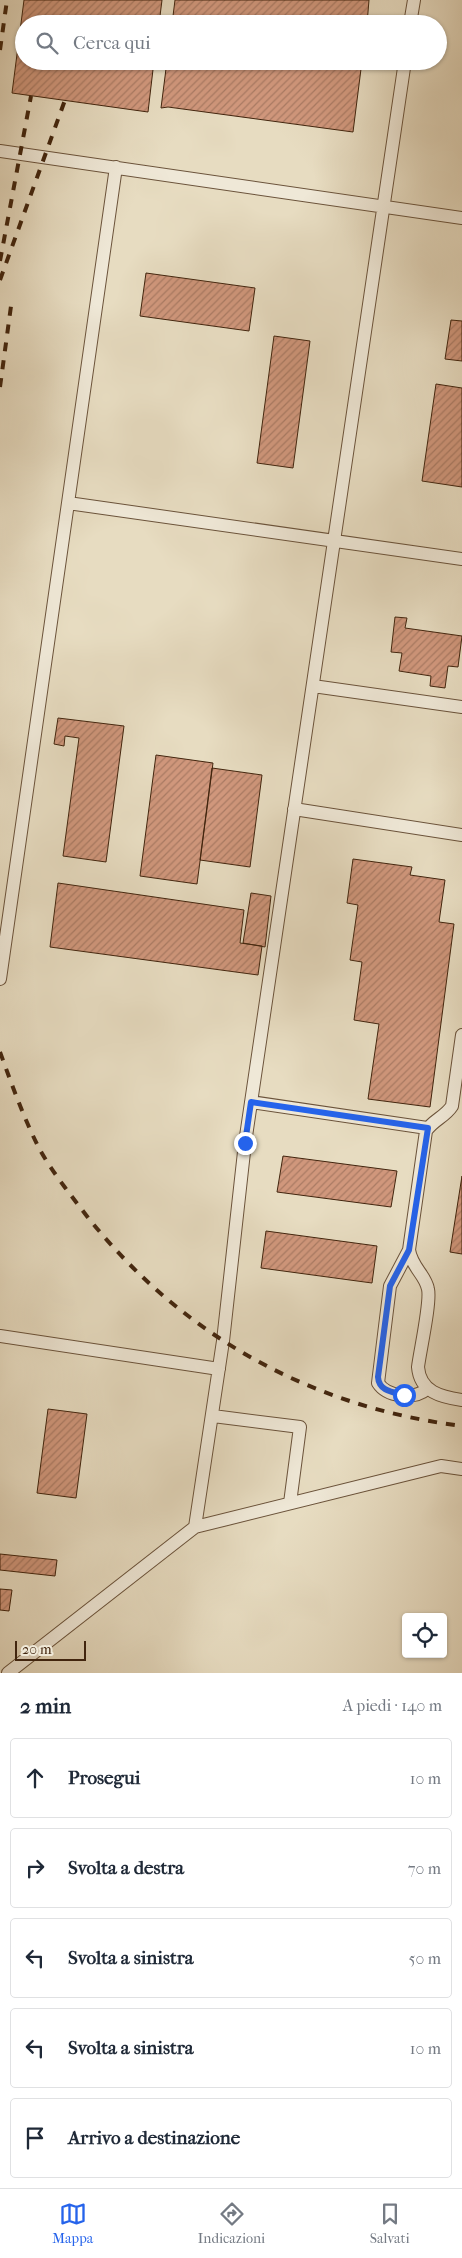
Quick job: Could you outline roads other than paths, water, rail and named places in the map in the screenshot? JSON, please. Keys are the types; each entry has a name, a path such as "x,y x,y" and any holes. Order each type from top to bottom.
{"lane":[{"path":"412,15 414,0"},
{"path":"195,1527 213,1416 251,1102 404,70"},
{"path":"0,151 462,218"},
{"path":"0,979 116,167"},
{"path":"68,503 462,559"},
{"path":"313,686 462,708"},
{"path":"294,809 462,835"},
{"path":"462,1035 457,1107 430,1124 428,1128 409,1250 411,1262 424,1280 429,1294 418,1367 419,1376 427,1389 448,1398 462,1400"},
{"path":"251,1102 428,1128"},
{"path":"409,1250 390,1286 378,1382 385,1390 404,1395 417,1395 427,1389"},
{"path":"0,1336 219,1368"},
{"path":"213,1416 300,1427 290,1503"},
{"path":"8,1673 195,1527 441,1466 462,1469"}],"railway":[{"path":"0,50 7,0"},
{"path":"0,261 31,96"},
{"path":"0,280 65,100"},
{"path":"0,387 11,306"},
{"path":"0,1052 18,1102 50,1167 86,1215 123,1258 163,1296 207,1329 253,1358 301,1383 352,1402 406,1416 462,1426"}]}
